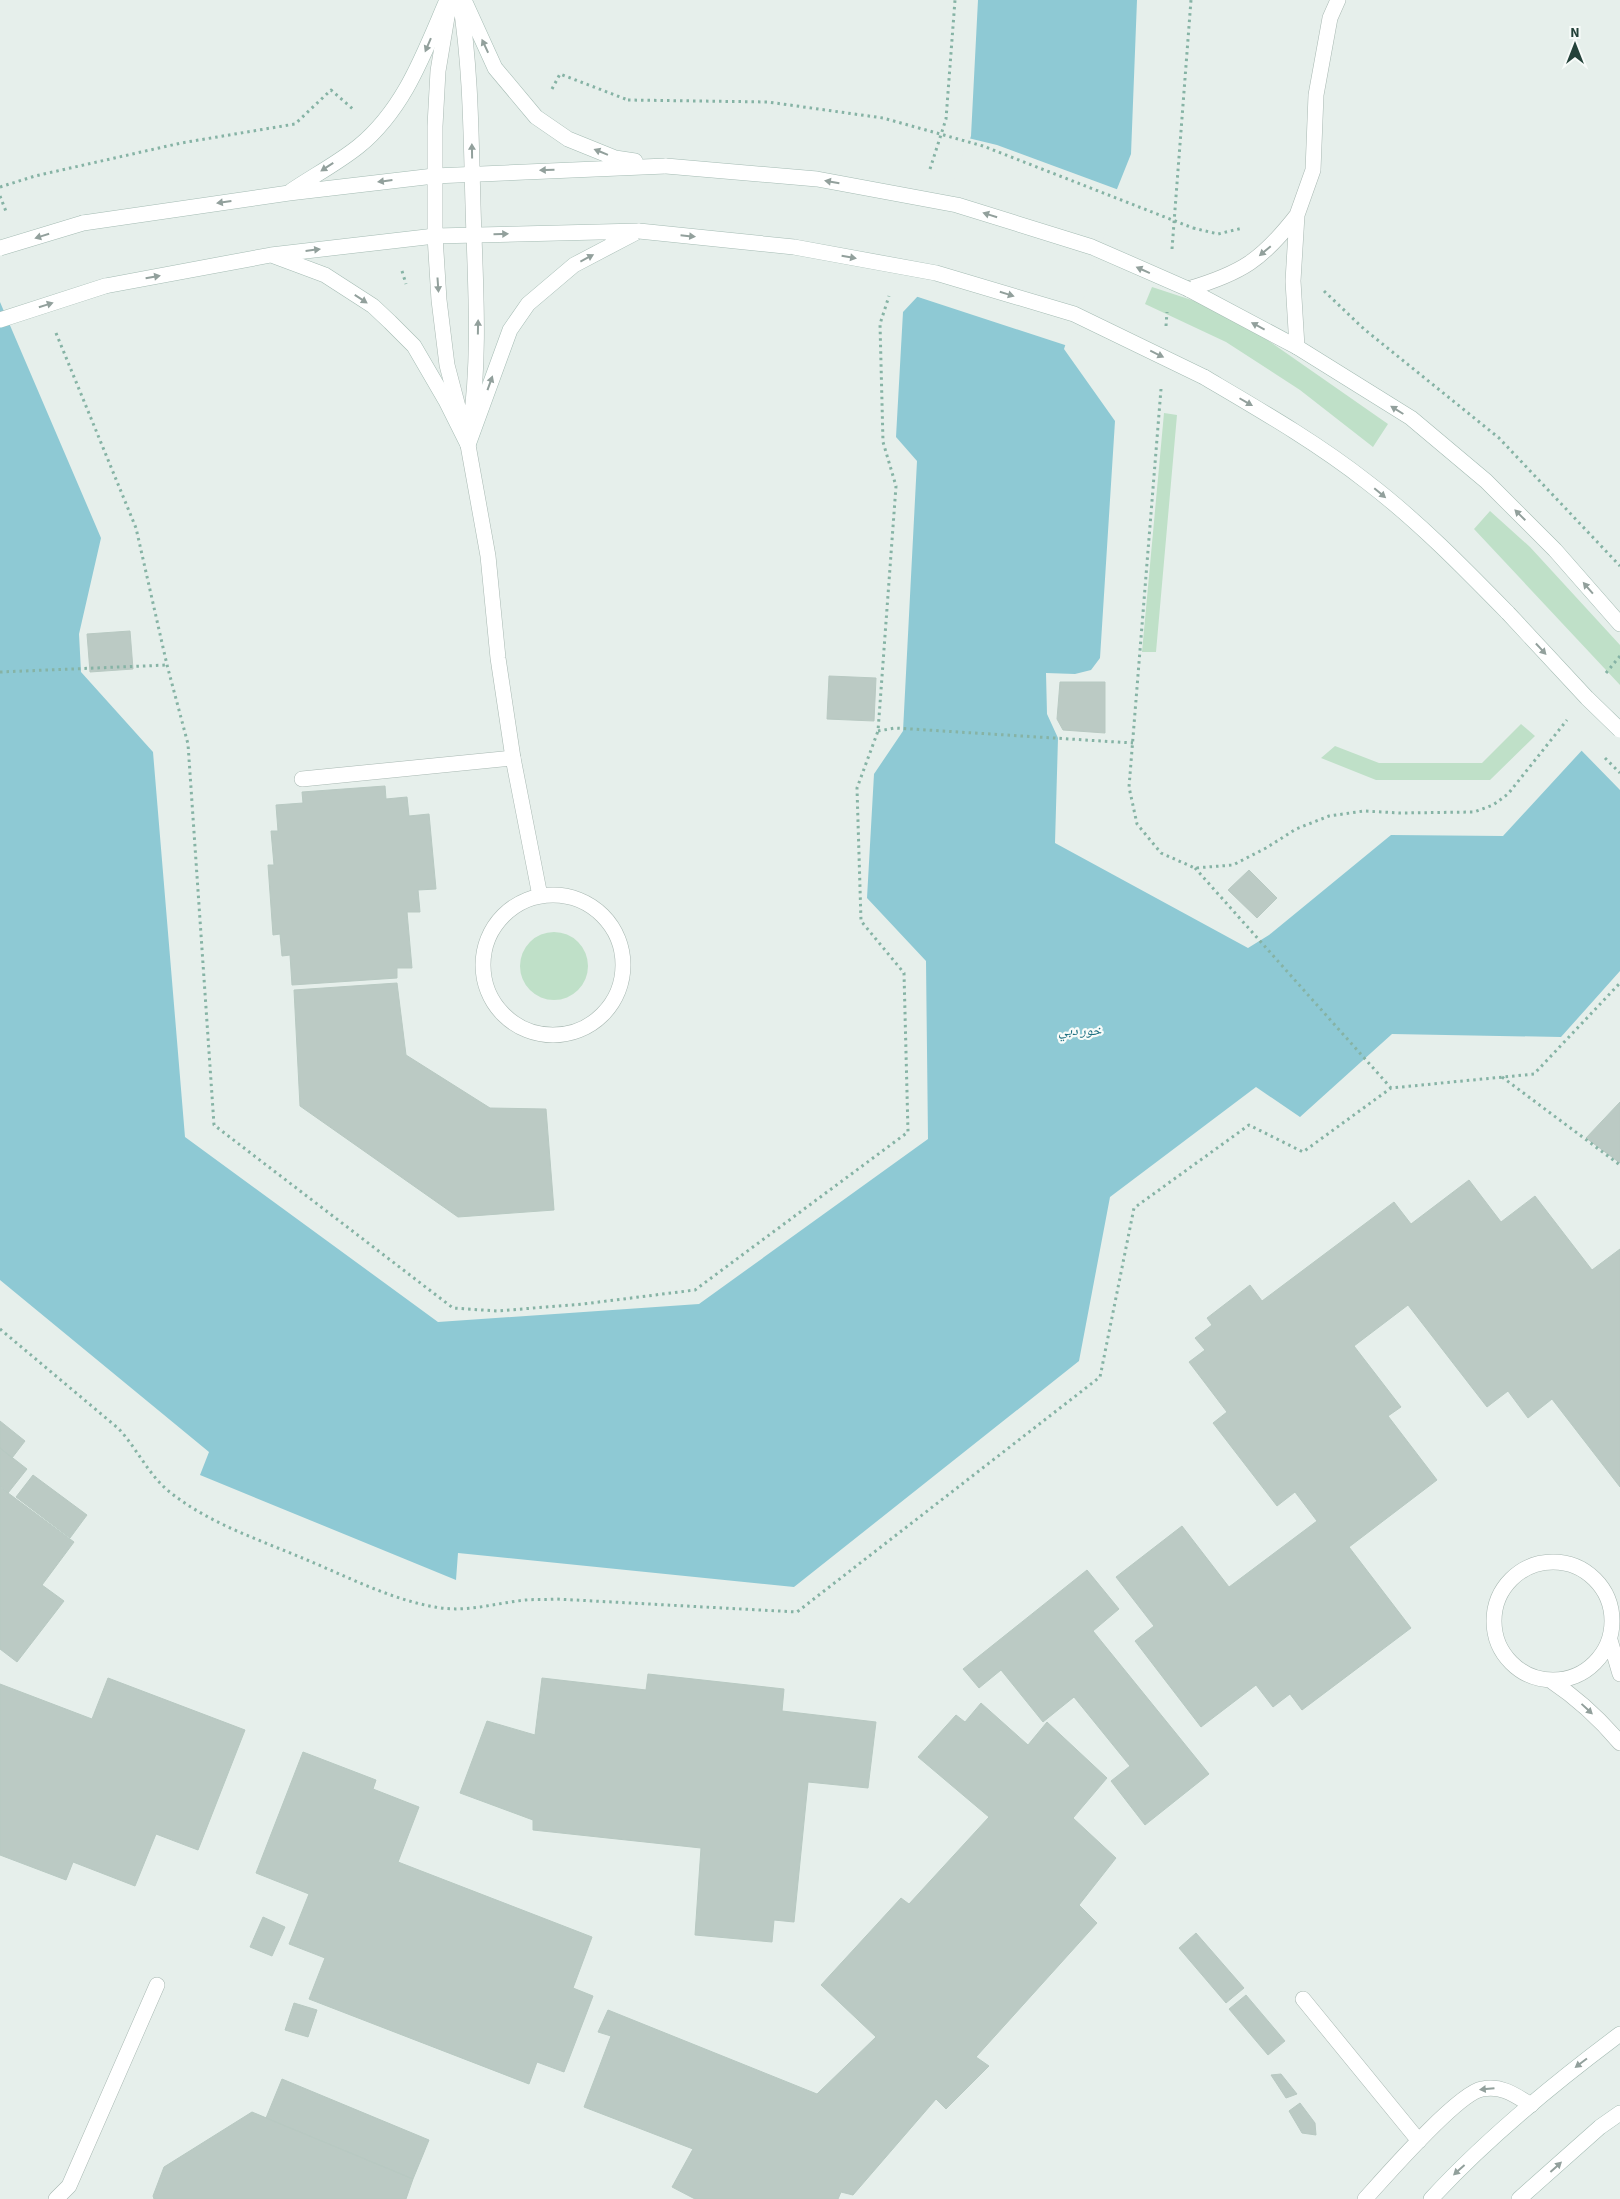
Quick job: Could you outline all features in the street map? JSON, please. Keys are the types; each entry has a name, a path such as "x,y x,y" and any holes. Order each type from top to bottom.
{"street":[{"path":"289,192 358,147 378,129 398,103 414,77 447,0"},
{"path":"451,0 438,71 434,176 439,300 448,365 468,445 488,556 498,658 513,758 540,896"},
{"path":"460,0 469,70 478,319 477,362 468,445"},
{"path":"464,0 495,68 536,117 568,139 615,158 666,166 818,179 957,205 1092,247 1188,289 1297,347 1411,418 1486,481 1555,550 1620,624"},
{"path":"1297,347 1293,281 1297,215 1313,170 1316,95 1330,18 1338,0"},
{"path":"0,248 83,223 289,192 472,173 666,166"},
{"path":"1188,289 1221,279 1251,264 1276,242 1297,215"},
{"path":"468,445 510,330 528,304 574,265 639,231"},
{"path":"0,320 105,286 270,255 435,236 474,234 639,231 794,246 936,273 1074,314 1204,377 1287,425 1366,482 1440,543 1587,698 1620,730"},
{"path":"270,255 325,275 373,306 390,322 414,346 446,401 468,445"},
{"path":"302,779 513,758"},
{"path":"540,896 566,896 592,906 612,925 622,951 622,978 613,1003 593,1023 568,1034 540,1034 515,1024 495,1005 484,980 484,953 494,927 513,907 540,896"},
{"path":"1620,1674 1610,1640 1612,1617 1607,1595 1594,1578 1575,1565 1552,1561 1530,1566 1512,1578 1499,1597 1494,1619 1498,1641 1510,1660 1528,1674 1550,1680 1571,1694 1620,1743"},
{"path":"1550,1680 1569,1678 1586,1670 1600,1656 1610,1640"},
{"path":"56,2199 69,2192 157,1985"},
{"path":"1303,1999 1419,2141"},
{"path":"1431,2199 1450,2179 1559,2079 1620,2034"},
{"path":"1365,2199 1419,2141 1467,2096 1479,2089 1493,2088 1509,2091 1531,2105"},
{"path":"1519,2199 1600,2127 1620,2113"}],"path":[{"path":"928,173 946,119 955,0"},
{"path":"1172,253 1192,0"},
{"path":"628,100 768,102 883,118 983,146 1193,228 1218,234 1250,226"},
{"path":"0,186 101,161"},
{"path":"0,196 8,214"},
{"path":"1322,289 1364,329 1499,438 1620,566"},
{"path":"53,325 136,528 167,665 188,744 214,1125 453,1308 497,1311 583,1304 695,1290 908,1132 904,973 861,921 857,788 878,731 896,486 883,442 880,324 891,290"},
{"path":"1165,331 1167,311"},
{"path":"1162,379 1129,787 1137,824 1161,853 1195,868 1392,1088"},
{"path":"1601,679 1620,656"},
{"path":"0,672 167,665"},
{"path":"1195,868 1233,865 1266,848 1296,829 1329,816 1364,811 1399,813 1474,812 1493,805 1508,794 1570,717"},
{"path":"878,731 895,728 1132,743"},
{"path":"0,1329 119,1429 135,1447 148,1470 171,1493 227,1526 370,1587 436,1607 469,1609 526,1600 556,1600 797,1612 1100,1377 1134,1208 1249,1125 1303,1152 1392,1088 1534,1074 1620,983"},
{"path":"1502,1077 1620,1165"}],"green space":[{"path":"1152,287 1213,307 1256,332 1388,424 1373,447 1300,390 1226,342 1145,304"},
{"path":"1164,413 1177,415 1156,652 1142,652"},
{"path":"1490,511 1530,547 1620,645 1620,685 1474,529"},
{"path":"1521,724 1535,736 1490,780 1376,780 1321,758 1335,746 1379,763 1482,763"},
{"path":"554,932 567,935 578,942 585,953 588,966 585,979 578,990 567,997 554,1000 541,997 530,990 523,979 520,966 523,953 530,942 541,935"}],"water":[{"name":"خور دبي","path":"978,0 1137,0 1131,154 1117,189 1064,349 1115,421 1100,658 1091,670 1075,674 1046,673 1047,714 1058,738 1055,843 1248,948 1269,935 1391,835 1503,836 1620,709 1620,971 1561,1037 1392,1034 1300,1117 1256,1087 1110,1197 1079,1361 794,1587 458,1553 456,1580 200,1475 209,1452 0,1280 0,302 101,538 79,634 81,672 153,752 185,1137 438,1322 699,1304 928,1139 926,961 867,898 874,774 903,731 917,461 896,437 903,312 918,296 971,136"}],"pier":[{"path":"968,138 997,145 1119,190 1068,346 915,296"},
{"path":"1620,707 1620,790 1580,749"}],"building":[{"path":"130,631 133,669 90,672 87,634"},
{"path":"829,676 876,678 874,721 827,719"},
{"path":"1060,682 1105,682 1105,733 1063,730 1057,719"},
{"path":"385,786 386,799 407,797 409,816 429,814 436,889 418,890 420,912 407,912 412,968 397,968 397,978 292,985 290,955 282,956 280,934 273,935 268,865 274,865 271,831 278,831 276,805 303,803 302,792"},
{"path":"1249,870 1277,898 1257,918 1228,890"},
{"path":"397,983 406,1055 490,1108 546,1109 554,1210 458,1217 300,1106 294,990"},
{"path":"1620,1102 1620,1163 1586,1138"},
{"path":"1469,1180 1501,1222 1535,1196 1592,1270 1620,1249 1620,1487 1552,1399 1528,1418 1508,1391 1487,1407 1408,1305 1354,1346 1401,1407 1388,1416 1437,1480 1349,1547 1411,1628 1302,1710 1290,1694 1273,1707 1256,1685 1201,1727 1135,1641 1154,1626 1116,1577 1182,1526 1229,1587 1317,1521 1295,1492 1277,1506 1213,1423 1227,1412 1189,1362 1205,1350 1195,1338 1212,1325 1207,1318 1250,1285 1262,1301 1394,1202 1411,1224"},
{"path":"0,1421 25,1441 12,1458 0,1448"},
{"path":"0,1448 27,1469 8,1493 0,1486"},
{"path":"33,1475 87,1515 70,1538 16,1497"},
{"path":"0,1487 74,1542 42,1585 64,1601 17,1662 0,1649"},
{"path":"1087,1570 1119,1609 1093,1631 1209,1774 1145,1825 1111,1781 1130,1766 1074,1697 1043,1722 1001,1670 979,1688 963,1669"},
{"path":"648,1674 784,1689 782,1711 876,1722 868,1788 808,1782 794,1922 774,1920 772,1942 695,1935 701,1848 533,1830 533,1820 460,1793 487,1721 535,1735 542,1678 646,1690"},
{"path":"108,1678 245,1730 198,1850 156,1834 135,1886 73,1862 66,1880 0,1855 0,1684 92,1719"},
{"path":"981,1703 1028,1745 1047,1722 1107,1778 1073,1818 1116,1858 1079,1905 1097,1923 976,2057 989,2066 946,2109 936,2099 853,2195 841,2192 838,2199 695,2199 672,2187 693,2149 584,2107 611,2036 598,2032 608,2010 817,2094 876,2037 821,1985 901,1898 909,1904 989,1817 918,1757 956,1715 965,1722"},
{"path":"303,1752 376,1780 373,1789 419,1807 398,1862 592,1937 573,1988 593,1996 564,2072 537,2062 529,2084 309,1999 325,1958 289,1944 309,1894 256,1873"},
{"path":"263,1917 285,1927 272,1956 250,1947"},
{"path":"1196,1933 1244,1988 1226,2003 1179,1948"},
{"path":"1246,1995 1285,2041 1268,2055 1229,2009"},
{"path":"294,2003 317,2010 308,2037 285,2030"},
{"path":"1281,2074 1297,2094 1286,2098 1271,2075"},
{"path":"282,2079 429,2140 413,2179 266,2118"},
{"path":"1300,2103 1315,2123 1316,2135 1302,2133 1289,2111"},
{"path":"252,2112 413,2179 406,2199 154,2199 153,2196 164,2167"}]}
